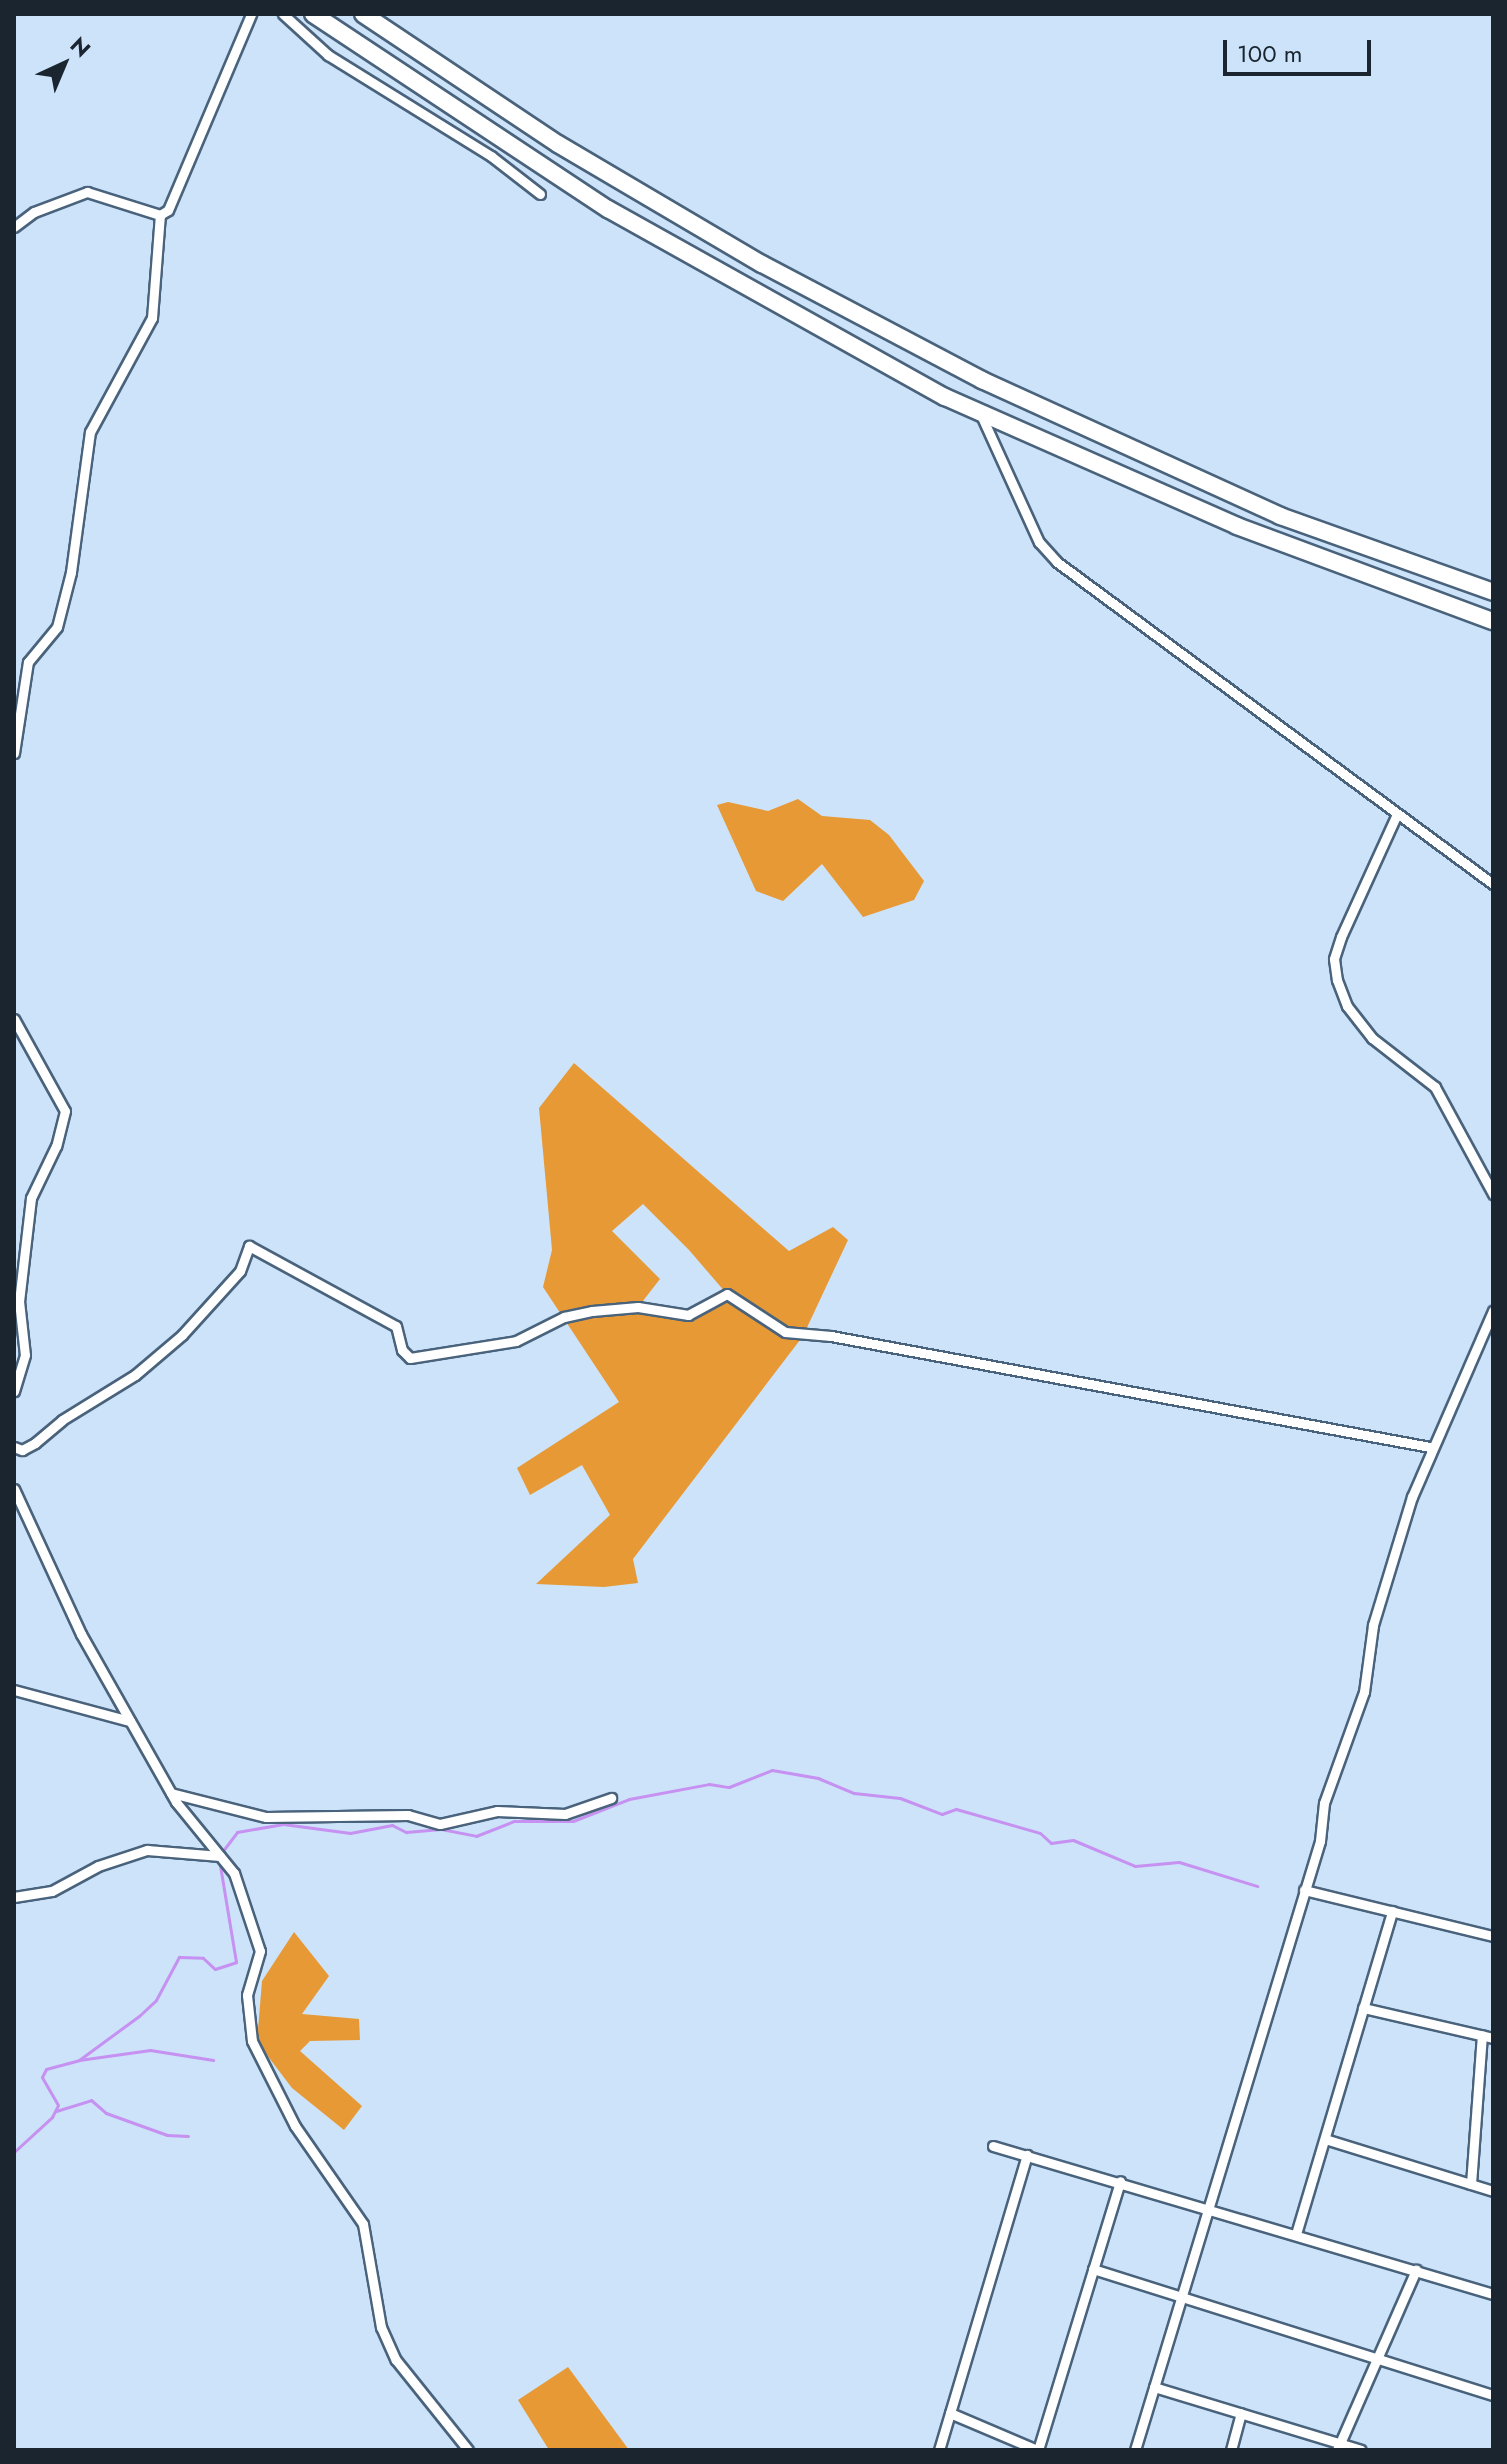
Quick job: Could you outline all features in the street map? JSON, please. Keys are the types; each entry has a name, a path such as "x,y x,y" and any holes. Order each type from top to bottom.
{"highway":[{"path":"313,14 608,209 980,412 1237,526 1493,621"},
{"path":"363,14 558,144 762,264 982,380 1280,516 1493,592"}],"street":[{"path":"14,753 28,662 57,627 71,572 90,432 152,318 160,215 176,196 251,14"},
{"path":"283,14 328,55 491,156 540,194"},
{"path":"14,227 34,212 87,192 160,215"},
{"path":"980,412 1039,542 1057,562 1493,884"},
{"path":"1397,814 1341,937 1334,959 1337,980 1347,1006 1372,1038 1435,1087 1493,1194"},
{"path":"14,1019 65,1111 56,1146 31,1198 19,1301 25,1355 14,1391"},
{"path":"14,1447 22,1450 35,1443 62,1420 135,1375 182,1335 240,1271 249,1246 396,1326 402,1350 410,1358 516,1341 564,1317 592,1311 638,1307 688,1315 727,1294 794,1334 831,1336 1430,1447"},
{"path":"1135,2450 1320,1841 1324,1803 1342,1765 1364,1692 1373,1625 1430,1447 1493,1311"},
{"path":"14,1489 81,1634 171,1793 234,1873 260,1951 247,1995 252,2041 309,2149 363,2224 381,2327 396,2360 468,2450"},
{"path":"14,1690 130,1721"},
{"path":"171,1793 266,1817 408,1815 440,1824 497,1811 565,1814 611,1798"},
{"path":"14,1897 52,1891 98,1866 147,1850 220,1856"},
{"path":"1304,1890 1493,1936"},
{"path":"1296,2234 1392,1911"},
{"path":"1363,2008 1493,2038"},
{"path":"1471,2184 1482,2035"},
{"path":"1325,2139 1493,2191"},
{"path":"993,2146 1120,2181 1493,2294"},
{"path":"939,2450 1027,2155"},
{"path":"950,2413 1038,2450 1120,2181"},
{"path":"1093,2269 1493,2395"},
{"path":"1338,2447 1416,2270"},
{"path":"1154,2387 1338,2447 1361,2450"},
{"path":"1231,2450 1241,2413"}],"shaded area":[{"path":"798,799 822,816 870,820 889,835 924,881 914,900 863,917 822,864 783,901 756,891 717,805 728,802 768,811"},
{"path":"574,1063 789,1251 833,1227 848,1240 803,1336 633,1559 638,1583 604,1587 536,1584 610,1515 582,1465 530,1495 517,1468 619,1402 543,1287 552,1250 539,1108","holes":["643,1204 726,1293 679,1316 639,1306 660,1279 612,1231"]},
{"path":"294,1932 329,1976 302,2014 359,2019 360,2040 310,2041 300,2051 362,2106 344,2130 292,2088 257,2042 262,1981"},
{"path":"568,2367 629,2450 549,2450 518,2400"}],"waterway":[{"path":"222,1852 237,1832 283,1824 350,1833 392,1825 406,1832 441,1829 476,1836 514,1821 573,1821 629,1799 709,1784 729,1787 772,1770 818,1778 854,1793 900,1798 942,1814 956,1809 1040,1833 1051,1843 1073,1840 1135,1866 1179,1862 1257,1886"},
{"path":"14,2152 52,2117 58,2105 42,2077 46,2069 79,2060 139,2016 156,2000 179,1957 203,1958 215,1969 236,1962 219,1859"},
{"path":"79,2060 150,2050 213,2060"},
{"path":"56,2111 91,2100 106,2113 167,2135 188,2136"}]}
